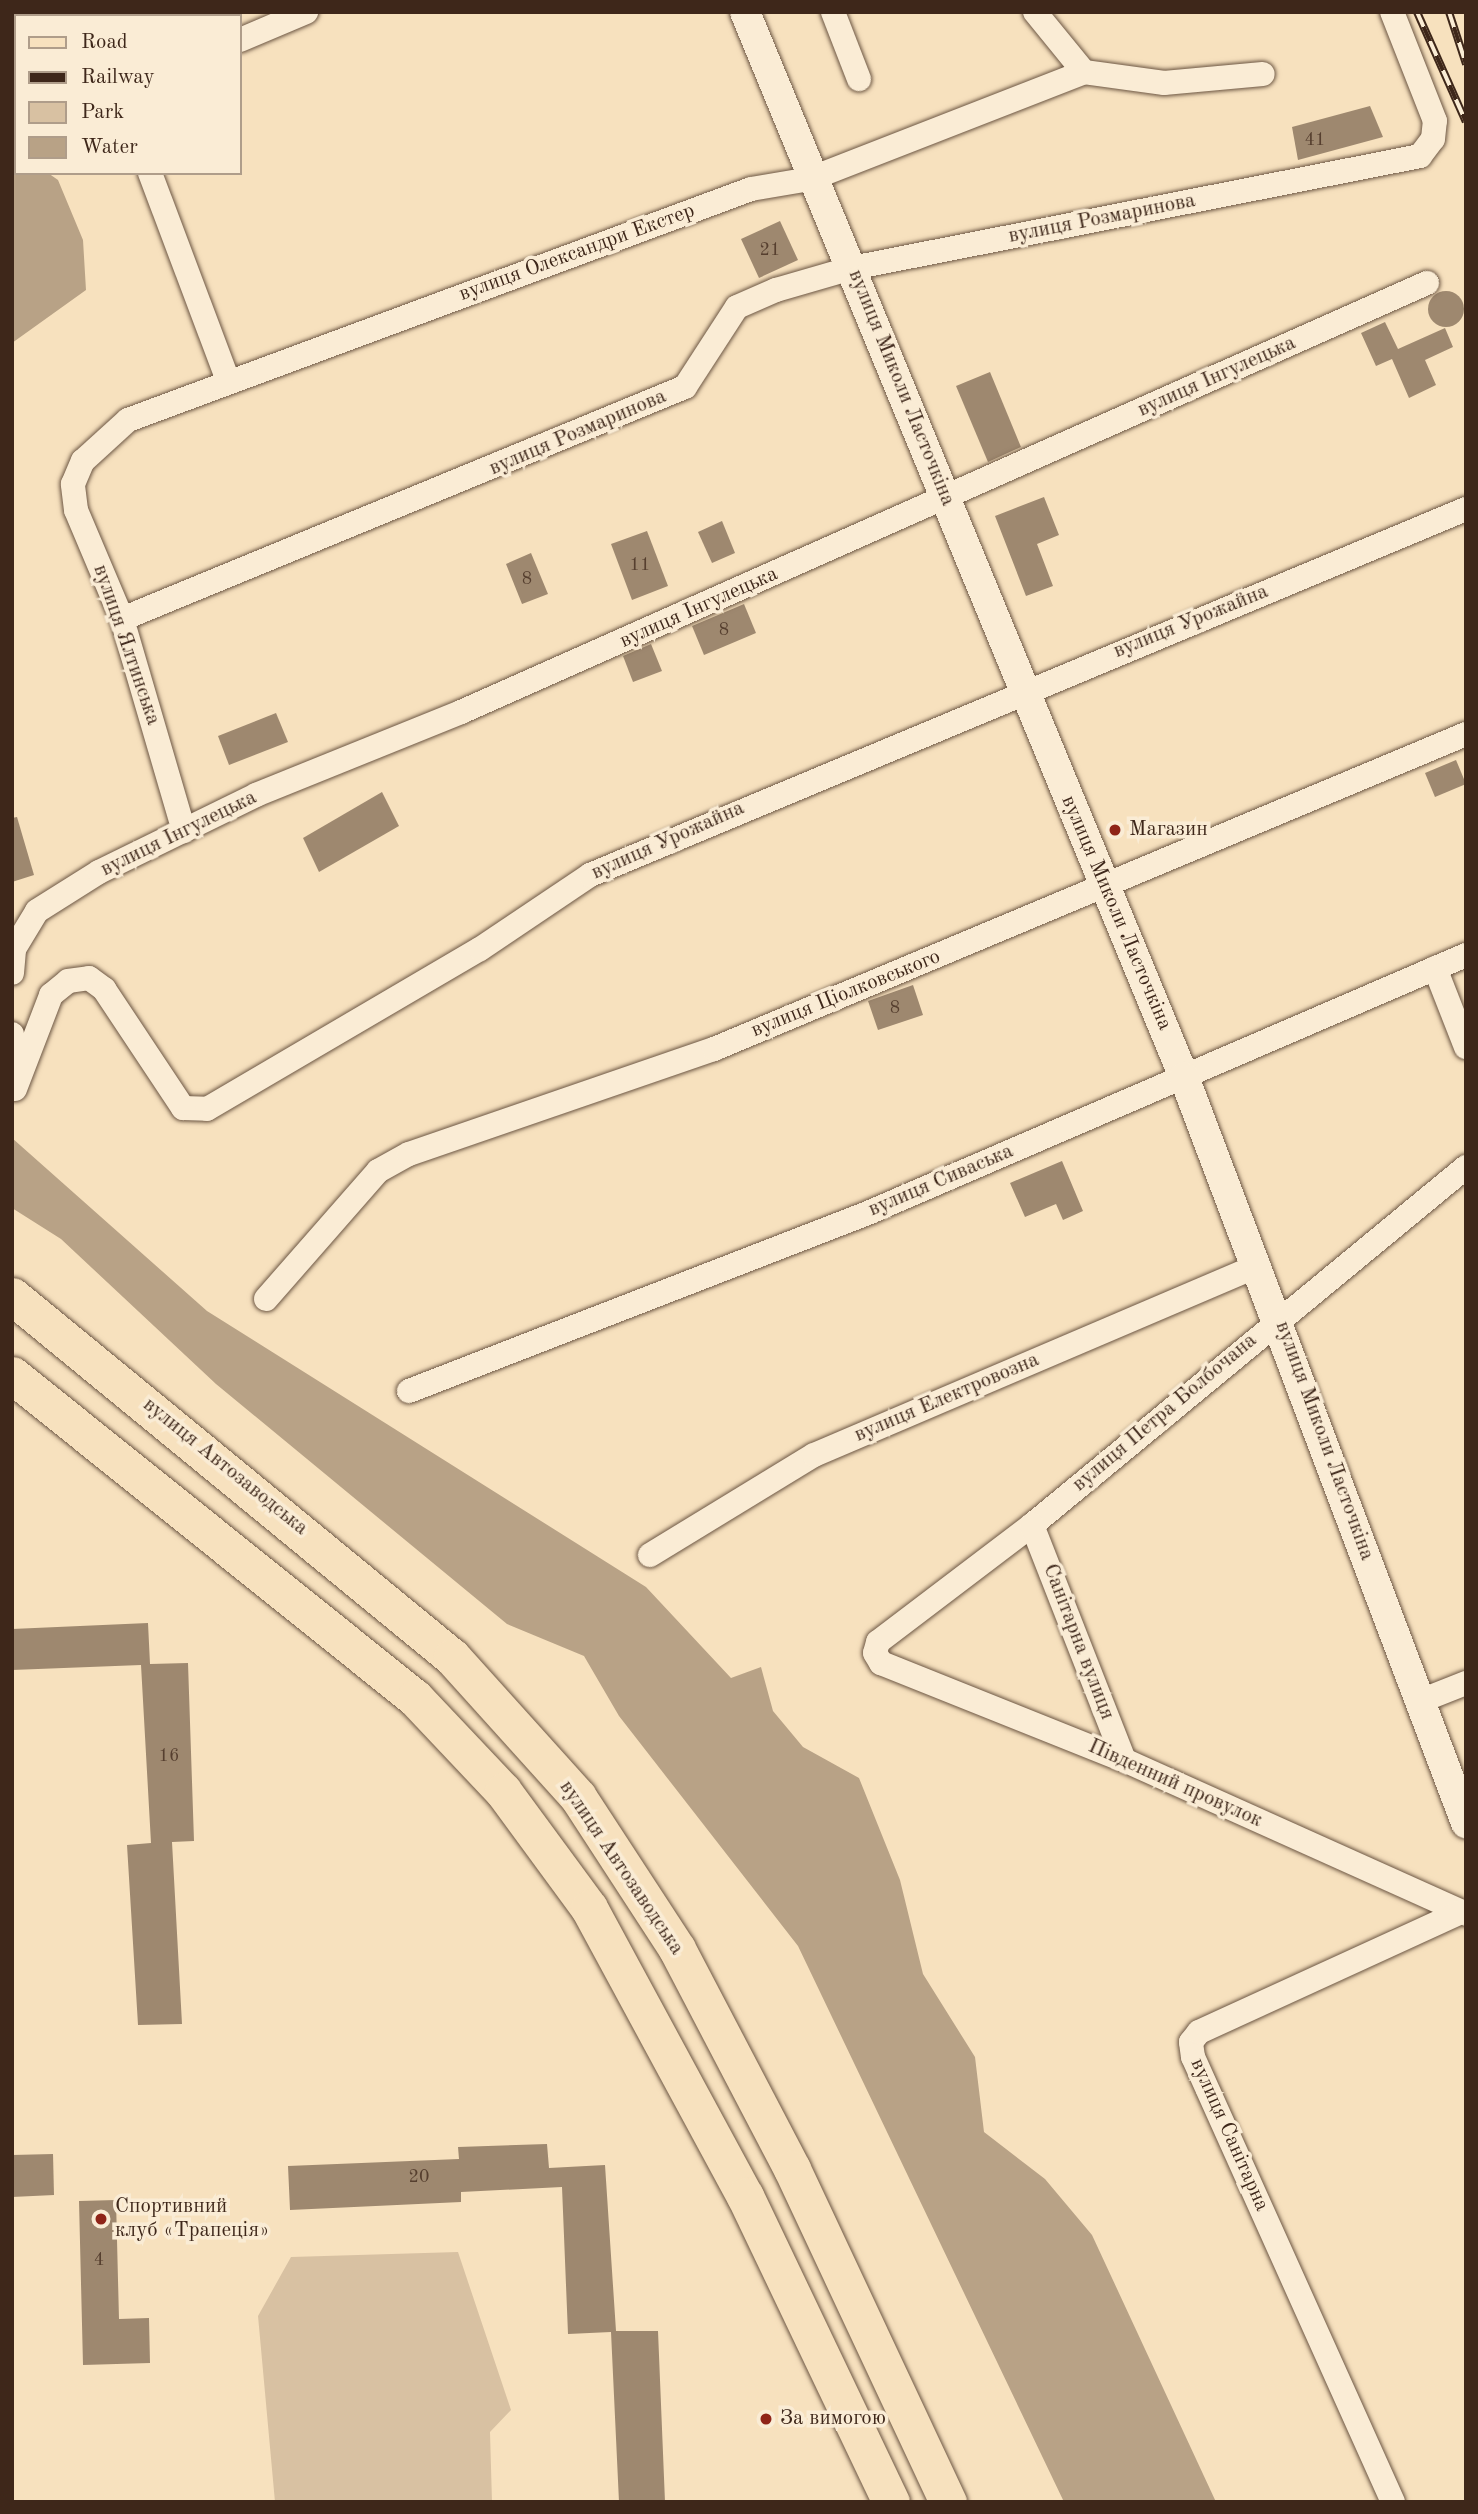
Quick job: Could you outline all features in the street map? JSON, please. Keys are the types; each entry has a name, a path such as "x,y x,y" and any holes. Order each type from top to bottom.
{"main road":[{"name":"вулиця Автозаводська","path":"12,1296 452,1657 569,1787 677,1949 792,2169 948,2502"},
{"path":"12,1375 415,1698 503,1791 589,1908 745,2196 891,2502"},
{"path":"745,2196 792,2169"}],"street":[{"path":"242,39 306,12"},
{"name":"вулиця Миколи Ласточкіна","path":"745,12 810,178 852,268 1022,691 1106,884 1184,1077 1279,1317 1418,1702 1466,1822"},
{"path":"833,12 859,79"},
{"path":"1035,12 1084,72 1164,83 1263,74"},
{"name":"вулиця Розмаринова","path":"122,619 685,387 737,307 852,268 1420,156 1433,139 1435,121 1392,12"},
{"name":"вулиця Олександри Екстер","path":"83,461 128,420 228,380 751,189 810,178 1084,72"},
{"path":"151,175 228,380"},
{"name":"вулиця Інгулецька","path":"12,972 13,949 37,911 99,872 184,831 946,499 1427,283"},
{"name":"вулиця Ялтинська","path":"83,461 73,484 76,510 122,619 184,831"},
{"name":"вулиця Урожайна","path":"12,1034 15,1089 51,995 68,981 89,978 104,989 183,1108 207,1109 490,942 590,875 1022,691 1466,509"},
{"name":"вулиця Ціолковського","path":"266,1299 378,1171 409,1154 714,1049 1466,734"},
{"name":"вулиця Сиваська","path":"409,1391 870,1212 1466,955"},
{"path":"1435,968 1466,1047"},
{"name":"вулиця Петра Болбочана","path":"881,1663 878,1642 1032,1525 1279,1317 1466,1167"},
{"name":"вулиця Електровозна","path":"650,1555 814,1455 1258,1266"},
{"name":"Санітарна вулиця","path":"1032,1525 1124,1760"},
{"name":"Південний провулок","path":"881,1663 1124,1760 1463,1913"},
{"path":"1418,1702 1466,1683"},
{"name":"вулиця Санітарна","path":"1393,2502 1191,2042 1199,2032 1463,1913"}],"green space":[{"path":"458,2252 511,2410 490,2432 492,2502 275,2502 258,2316 291,2257"}],"water":[{"path":"12,12 17,14 14,14 12,76"},
{"path":"12,150 14,175 51,175 58,180 83,240 86,290 12,343"},
{"path":"12,1138 207,1311 646,1587 731,1678 761,1667 773,1711 803,1747 859,1778 900,1880 923,1974 975,2057 984,2132 1045,2179 1092,2235 1216,2502 1064,2502 798,1946 619,1716 584,1656 507,1624 216,1384 61,1239 12,1208"}],"building":[{"path":"1370,106 1383,137 1298,160 1292,127"},
{"path":"780,221 798,260 759,278 741,239"},
{"path":"1446,291 1459,296 1464,309 1459,322 1446,327 1433,322 1428,309 1433,296"},
{"path":"1385,322 1398,349 1445,328 1453,347 1425,360 1436,385 1409,398 1392,359 1376,366 1361,333"},
{"path":"990,372 1021,447 988,462 956,386"},
{"path":"1044,497 1059,535 1037,544 1053,586 1026,596 995,516"},
{"path":"722,521 735,553 712,563 698,532"},
{"path":"647,531 668,586 632,600 611,544"},
{"path":"531,553 548,594 522,604 506,564"},
{"path":"744,604 756,633 704,655 692,626"},
{"path":"651,644 662,671 633,682 623,656"},
{"path":"276,713 288,742 229,765 218,736"},
{"path":"1456,760 1466,784 1435,797 1425,773"},
{"path":"382,792 399,826 319,872 303,838"},
{"path":"17,817 34,875 12,882 12,818"},
{"path":"913,985 923,1015 878,1030 868,1001"},
{"path":"1062,1161 1083,1211 1063,1220 1056,1204 1025,1217 1010,1183"},
{"path":"148,1623 150,1664 188,1663 194,1841 172,1842 182,2024 138,2025 127,1845 151,1843 141,1665 12,1670 12,1629"},
{"path":"547,2144 549,2168 605,2165 616,2331 658,2331 665,2502 619,2502 611,2332 568,2334 562,2187 461,2192 461,2202 290,2210 288,2166 459,2159 458,2147"},
{"path":"53,2154 54,2195 12,2197 12,2155"},
{"path":"116,2200 119,2319 149,2318 150,2363 83,2365 79,2201"}],"railway":[{"path":"1417,12 1466,122"},
{"path":"1449,12 1466,64"}],"place":[{"name":"Магазин","path":"1115,830"},
{"name":"Спортивний клуб «Трапеція»","path":"101,2219"},
{"name":"За вимогою","path":"766,2419"}]}
